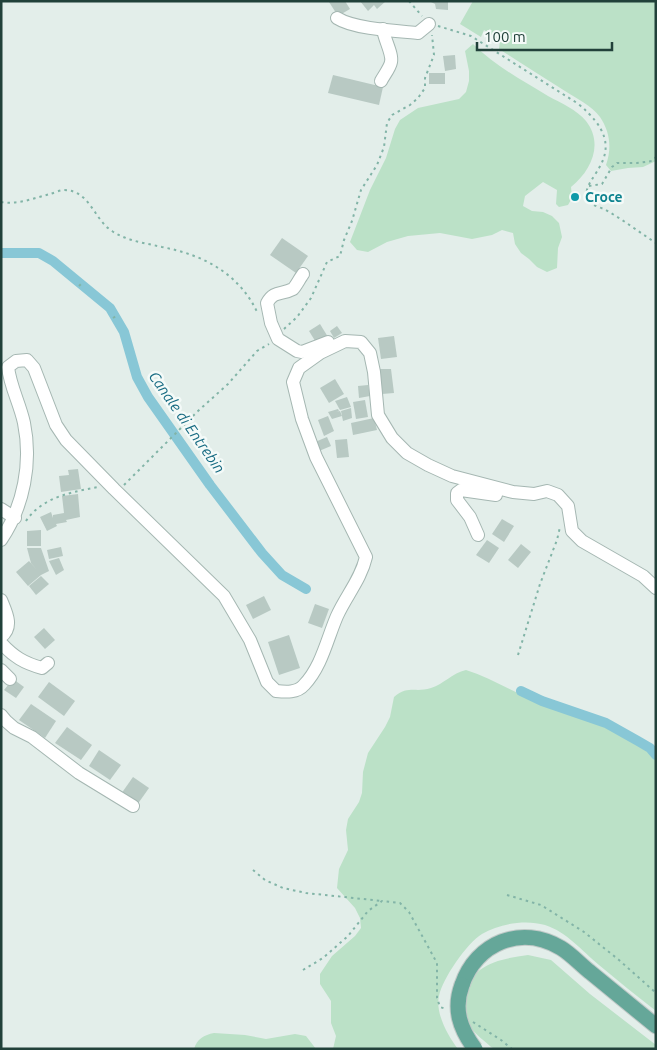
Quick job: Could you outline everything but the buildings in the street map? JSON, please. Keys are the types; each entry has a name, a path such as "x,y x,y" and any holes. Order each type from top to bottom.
{"main road":[{"path":"475,1049 464,1035 459,1019 458,996 465,975 478,956 496,943 518,937 540,939 561,948 656,1026"}],"street":[{"path":"337,18 364,26 418,33 429,24"},
{"path":"381,81 391,64 383,29"},
{"path":"303,274 293,288 270,297 267,303 271,322 278,339 297,351 302,352 330,341 340,344"},
{"path":"1,540 20,520 21,499 27,465 24,423 9,378 8,367 16,361 27,360 34,368 56,425 66,440 224,596 250,640 267,682 276,691 290,693 304,686 321,660 337,616 363,570 366,557 316,457 302,419 293,382 299,368 320,353 345,342 361,342 370,353 374,372 378,415 392,438 407,453 452,476 513,492 534,494 547,491 558,495 568,506 572,531 582,540 643,576 656,588"},
{"path":"478,535 470,517 457,500 458,491 521,500 534,499 540,492"},
{"path":"1,510 20,520"},
{"path":"1,600 8,628 7,632 1,637"},
{"path":"1,643 9,652 26,663 42,668 48,663"},
{"path":"1,715 14,728 32,737 79,773 133,806"}],"path":[{"path":"409,1 429,24 471,36 589,113 598,122 602,130 606,141 606,150 600,167 589,186 588,200 593,205 605,210 656,243"},
{"path":"20,520 60,495 99,487 114,489 126,484 172,436 228,384 256,352 278,339 279,335 297,317 311,298 327,262 340,256 361,190 377,166 384,147 387,123 392,115 418,98 425,88 425,78 434,55 434,42 429,24"},
{"path":"589,186 602,184 612,167 617,163 652,161 656,157"},
{"path":"1,202 12,204 65,190 81,196 110,231 135,242 164,247 203,260 228,273 254,304 260,318"},
{"path":"79,286 83,282"},
{"path":"114,318 118,315"},
{"path":"518,655 540,584 558,540 561,520 568,506"},
{"path":"253,870 265,880 282,888 306,893 400,903 409,912 437,963 437,998 440,1007 448,1010"},
{"path":"507,895 541,905 584,932 619,960 656,994"},
{"path":"303,970 324,958 348,936 368,911 382,902"},
{"path":"471,1022 512,1049"}],"green space":[{"path":"473,1 656,1 656,161 643,167 611,171 606,165 609,152 608,134 600,117 584,102 499,49 500,41 484,30 481,37 460,24"},
{"path":"473,44 509,72 578,113 586,121 594,139 593,157 584,173 571,187 572,198 568,205 559,207 556,204 557,190 543,182 525,196 523,206 532,211 543,212 552,216 559,223 562,237 558,248 557,268 547,272 537,267 521,253 515,244 513,233 502,230 492,235 472,239 440,233 408,236 387,242 368,252 357,250 350,242 400,120 418,108 459,99 466,92 469,71 465,51"},
{"path":"466,670 537,702 599,724 629,738 656,757 656,1011 560,932 537,923 512,924 489,930 469,945 456,962 441,989 438,1003 439,1010 450,1038 458,1049 333,1049 336,1036 331,1023 331,1001 320,984 320,974 332,956 355,936 361,928 360,918 355,908 337,888 339,869 348,850 346,830 348,819 359,802 362,793 363,772 368,753 390,717 394,697 408,690 431,688"},
{"path":"528,955 551,960 590,994 656,1045 656,1049 495,1049 491,1047 473,1031 467,1021 465,999 468,987 472,978 487,965 496,961"},
{"path":"214,1033 245,1035 266,1039 295,1034 306,1036 316,1049 194,1049 201,1038"}],"waterway":[{"name":"Canale di Entrebin","path":"1,253 39,253 53,261 110,308 124,332 137,377 148,397 210,485 262,553 282,575 306,589"},
{"name":"Canale di Entrebin","path":"521,691 542,701 606,723 650,748 656,755"}],"place":[{"name":"Croce","path":"575,197"}]}
